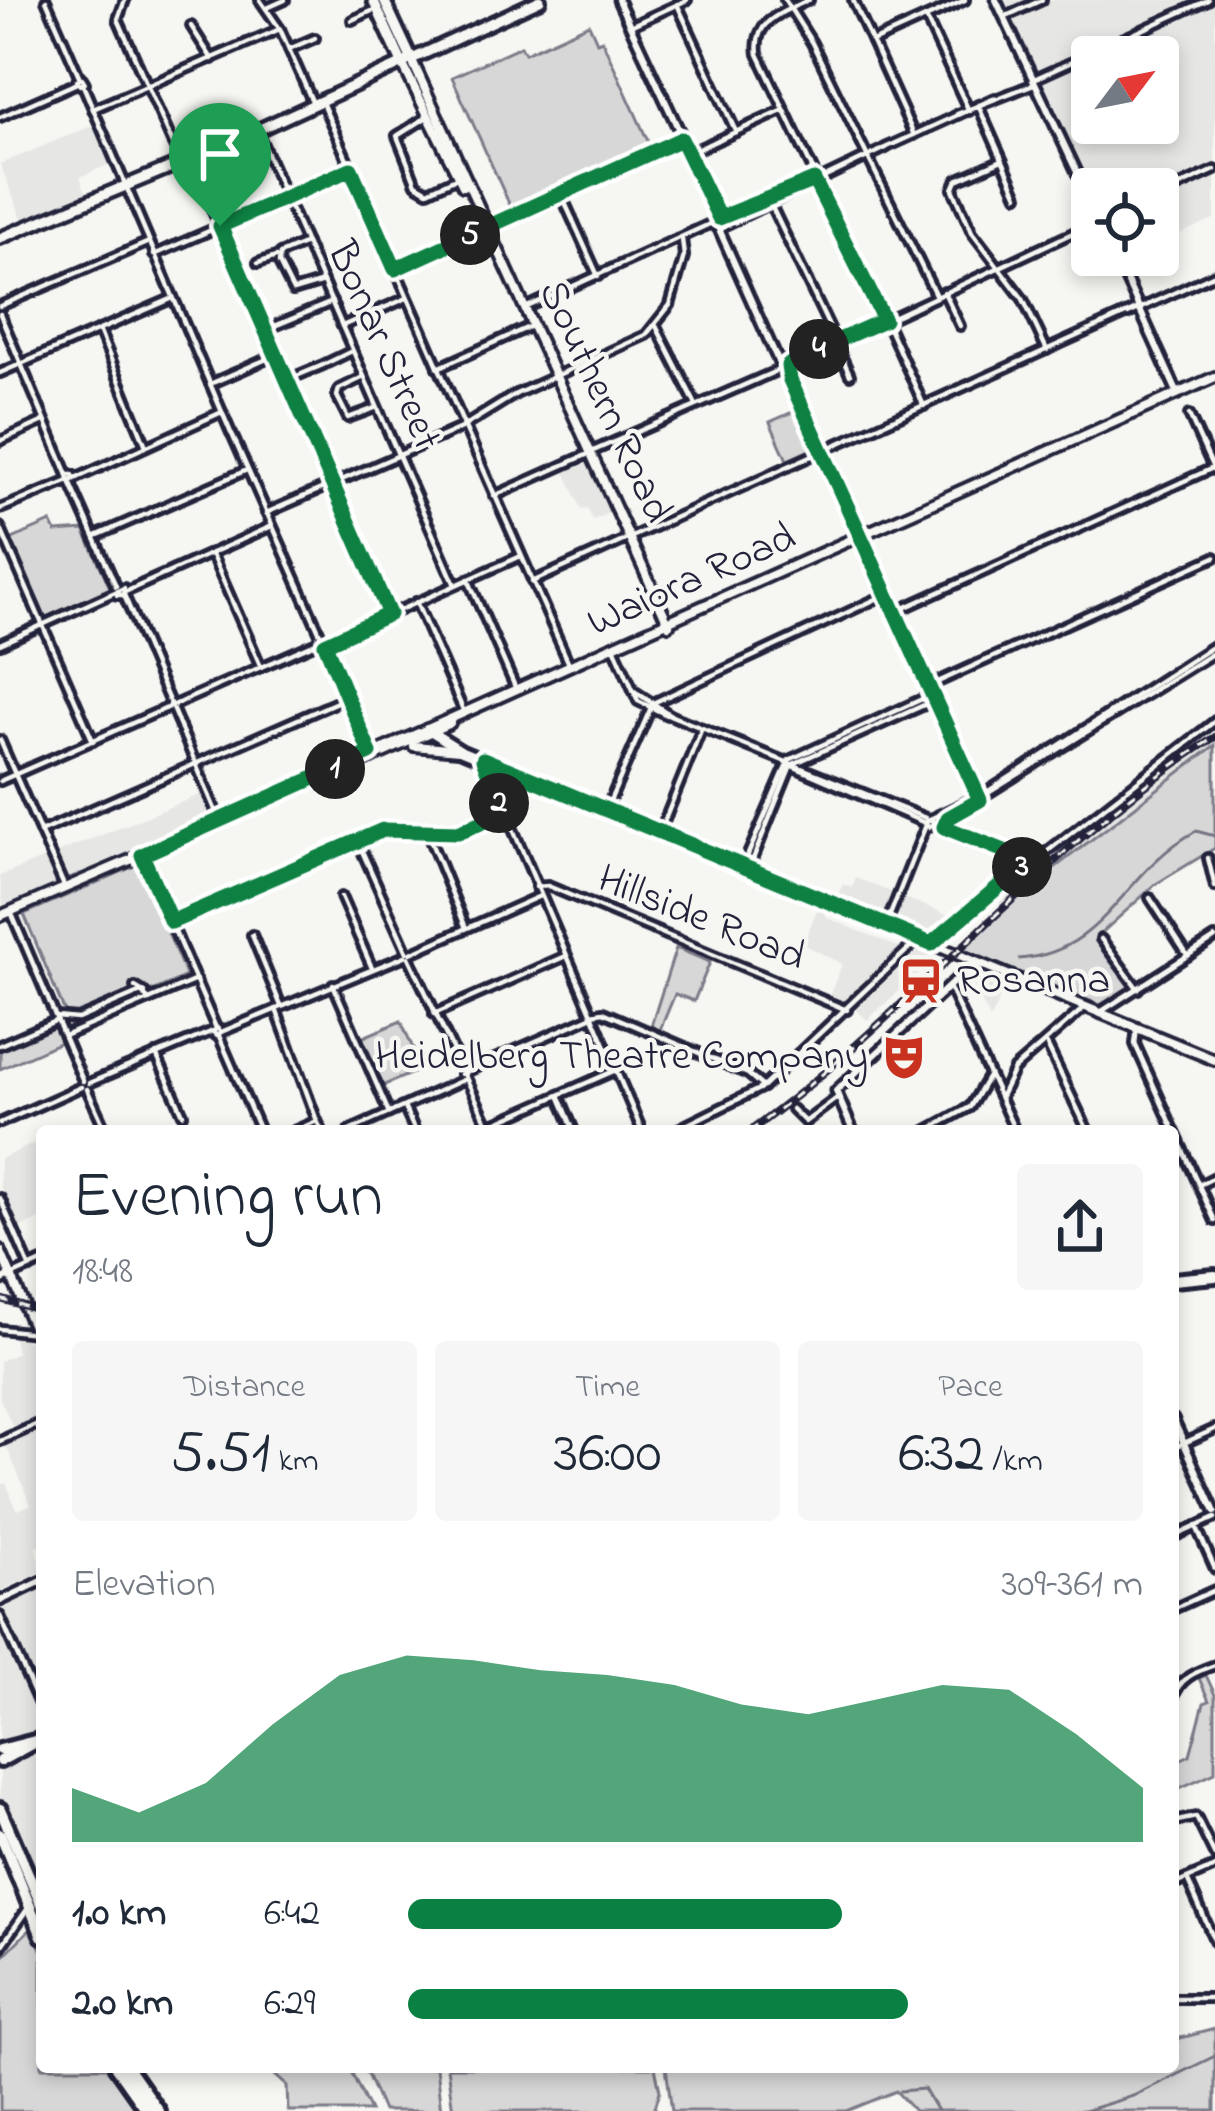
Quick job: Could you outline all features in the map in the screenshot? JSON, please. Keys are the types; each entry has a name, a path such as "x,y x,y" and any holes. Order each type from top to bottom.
{"highway":[{"path":"1179,1279 1215,1276"},
{"path":"0,1750 36,1740"},
{"path":"0,1761 36,1741"},
{"path":"0,1809 36,1892"},
{"path":"0,1834 36,1894"},
{"path":"120,2073 147,2111"},
{"path":"131,2073 158,2111"}],"main road":[{"path":"0,234 257,130 540,0"},
{"name":"Southern Road","path":"383,3 669,625"},
{"name":"Southern Road","path":"407,61 427,117 476,208"},
{"name":"Waiora Road","path":"427,732 1215,377"},
{"name":"Waiora Road","path":"427,732 454,720"},
{"path":"442,744 446,727"},
{"path":"4,912 427,732"},
{"path":"427,732 442,744 1215,1060"},
{"path":"407,746 427,732"},
{"path":"372,756 407,746 442,744"},
{"path":"0,1250 4,1278 36,1333"}],"street":[{"path":"46,0 372,756"},
{"path":"124,0 118,19 220,226 389,614"},
{"path":"260,0 280,29 351,169 571,668"},
{"path":"267,8 285,0"},
{"path":"507,0 512,13"},
{"path":"618,0 980,798"},
{"path":"630,26 687,0"},
{"path":"784,0 814,47 936,296"},
{"path":"809,0 767,22 756,37 759,58 924,406"},
{"path":"853,0 914,135"},
{"path":"872,42 964,0"},
{"path":"996,0 1075,168"},
{"path":"1004,17 1042,0"},
{"path":"1186,0 1190,8"},
{"path":"526,309 1208,0"},
{"path":"352,20 383,3"},
{"path":"677,4 736,132"},
{"path":"926,17 967,109"},
{"path":"190,26 212,59"},
{"path":"93,109 280,29"},
{"path":"290,49 315,38"},
{"path":"0,117 80,82"},
{"path":"978,108 1018,195"},
{"path":"688,154 782,111"},
{"path":"427,117 398,136 416,184 428,190 458,177"},
{"name":"Bonar Street","path":"257,130 455,585"},
{"path":"395,269 681,139"},
{"path":"1002,160 953,187 972,232 1025,302 1047,350"},
{"path":"154,255 351,169"},
{"path":"1179,186 1215,170"},
{"path":"561,194 598,276"},
{"path":"769,201 850,375"},
{"path":"494,496 1071,235"},
{"path":"266,513 463,427 656,326 673,298 681,264 679,240"},
{"path":"149,242 0,310 220,821"},
{"path":"258,262 306,242"},
{"path":"278,256 292,291 323,282"},
{"path":"532,582 1215,274"},
{"path":"1125,276 1178,394"},
{"path":"944,292 960,326"},
{"path":"0,373 173,298"},
{"path":"342,326 407,298"},
{"path":"266,331 332,302"},
{"path":"438,368 533,325"},
{"path":"656,326 696,405"},
{"path":"99,330 146,446"},
{"path":"287,380 353,351"},
{"path":"210,384 276,355"},
{"path":"364,377 337,391 344,414 352,418 377,407"},
{"path":"0,509 222,412"},
{"path":"896,612 1215,469 1189,415"},
{"path":"0,441 46,421"},
{"path":"96,536 248,470"},
{"path":"0,644 272,526"},
{"path":"0,527 93,741"},
{"path":"212,553 262,667"},
{"path":"0,782 521,556"},
{"path":"929,686 1215,557"},
{"path":"468,579 518,692"},
{"path":"606,810 648,707 887,594"},
{"path":"416,602 465,715"},
{"path":"944,827 948,818 1215,648"},
{"path":"615,649 634,691 648,707 1027,864"},
{"path":"746,867 790,764 934,697"},
{"path":"40,832 346,698"},
{"path":"931,944 1027,864 1215,721"},
{"path":"660,832 702,728"},
{"path":"0,740 64,888"},
{"path":"483,759 640,1125"},
{"path":"886,925 929,823 980,798"},
{"path":"171,922 390,829 462,831 503,814"},
{"path":"426,830 466,928"},
{"path":"358,841 486,1125"},
{"path":"142,855 257,1125"},
{"path":"1208,858 1215,886"},
{"path":"0,1123 157,1054 408,955 538,892"},
{"name":"Hillside Road","path":"538,892 556,892 846,1012"},
{"path":"341,897 372,968"},
{"path":"1150,898 1188,956"},
{"path":"4,912 103,1125"},
{"path":"944,949 949,930"},
{"path":"252,935 319,1125"},
{"path":"1099,1013 1215,938"},
{"path":"687,1125 763,1087 920,939"},
{"path":"1101,939 1138,989"},
{"path":"434,1014 566,956"},
{"path":"792,1108 805,1122 976,962"},
{"path":"0,1045 57,1018 80,1019 142,989 196,980"},
{"path":"333,984 389,1113"},
{"path":"949,987 1012,1125"},
{"path":"64,1036 142,989"},
{"path":"1110,1018 1120,1001"},
{"path":"998,1095 1007,1088 1014,1069 1047,1045 1085,1007"},
{"path":"362,1125 593,1016 608,1015 742,1070 763,1087"},
{"path":"1139,1029 1135,1044 1172,1125"},
{"path":"1047,1045 1085,1125"},
{"path":"157,1054 183,1114"},
{"path":"496,1125 616,1070"},
{"path":"742,1070 755,1093"},
{"path":"937,1125 970,1107 980,1084 990,1077"},
{"path":"559,1095 572,1125"},
{"path":"838,1095 850,1125"},
{"path":"404,1107 412,1125"},
{"path":"308,1125 317,1121"},
{"path":"1179,1141 1215,1221"},
{"path":"1199,1185 1215,1178"},
{"path":"0,1198 30,1268"},
{"path":"4,1278 36,1265"},
{"path":"0,1330 36,1333"},
{"path":"0,1441 36,1425"},
{"path":"1179,1445 1215,1429"},
{"path":"1179,1433 1213,1516 1179,1534"},
{"path":"1196,1526 1215,1569"},
{"path":"0,1598 36,1582"},
{"path":"1179,1606 1215,1590"},
{"path":"0,1616 36,1697"},
{"path":"1179,1684 1215,1664"},
{"path":"1179,1820 1195,1816 1215,1859 1179,1882"},
{"path":"1187,1879 1215,1942"},
{"path":"0,1948 36,1903"},
{"path":"1179,1998 1215,1998"}],"shaded area":[{"path":"1005,0 1215,0 1215,218 1179,234 1179,168 1081,168"},
{"path":"589,24 597,42 602,40 651,148 512,210 452,77 521,46 525,53"},
{"path":"94,125 110,164 80,177 86,193 22,219 0,164"},
{"path":"797,410 814,448 787,460 770,422"},
{"path":"589,463 611,512 593,520 587,508 582,510 565,472"},
{"path":"51,522 56,532 84,530 112,592 45,621 8,541"},
{"path":"1215,733 1215,745 1005,909 999,902 1009,894 1009,885 1164,765"},
{"path":"1215,745 1215,848 1156,884 1096,938 1130,987 1100,1005 961,949 1031,886"},
{"path":"207,792 220,821 4,914 0,876"},
{"path":"139,864 186,976 71,1027 24,914"},
{"path":"856,878 955,918 932,937 837,898 843,884 852,888"},
{"path":"819,905 828,918 900,948 845,1004 829,997 842,964 803,944"},
{"path":"922,947 940,954 867,1020 856,1009"},
{"path":"676,948 710,962 694,1001 675,994 660,1030 651,1026"},
{"path":"979,971 1007,983 990,1019 969,976"},
{"path":"401,1021 422,1069 382,1086 361,1038"},
{"path":"56,1024 63,1041 0,1069 0,1048"},
{"path":"36,1143 36,1221 19,1228 0,1186 0,1159"},
{"path":"14,1337 36,1344 36,1420 14,1429 0,1399 0,1361 17,1353"},
{"path":"36,1430 36,1575 0,1591 0,1485 6,1483 17,1510 31,1505 5,1443"},
{"path":"36,1589 36,1686 2,1604"},
{"path":"0,1632 36,1708 36,1734 0,1747"},
{"path":"1206,1675 1215,1695 1215,1772 1179,1788 1179,1760 1190,1755 1204,1703 1209,1701 1199,1678"},
{"path":"36,1747 36,1881 0,1801 0,1765"},
{"path":"32,1927 36,1937 36,2073 110,2073 137,2111 0,2111 0,1959"},
{"path":"1215,2029 1215,2111 914,2111 896,2091 847,2111 672,2111 667,2073 1179,2073 1179,2038"},
{"path":"273,2073 352,2073 370,2111 288,2111 287,2086"},
{"path":"367,2073 437,2073 441,2111 383,2111"},
{"path":"448,2073 656,2073 660,2091 654,2111 453,2111"}],"waterway":[{"path":"1019,959 1074,942 1171,848 1196,831 1215,836"},
{"path":"1084,2111 1133,2096 1215,2056"},
{"path":"900,2091 924,2089 937,2111"}],"railway":[{"path":"758,1125 867,1035 1092,829 1215,737"},
{"path":"0,1299 36,1309"}],"place":[{"name":"Rosanna","path":"921,981"},
{"name":"Heidelberg Theatre Company","path":"904,1057"}],"route":[{"path":"681,139 712,208 722,219 814,180 884,320 798,358 788,366 790,380 980,800 948,818 944,827 1017,856 1024,865 931,944 483,759 503,814 458,832 383,830 171,922 142,855 370,753 325,644 389,614 220,226 351,169 395,269 681,139"}]}
